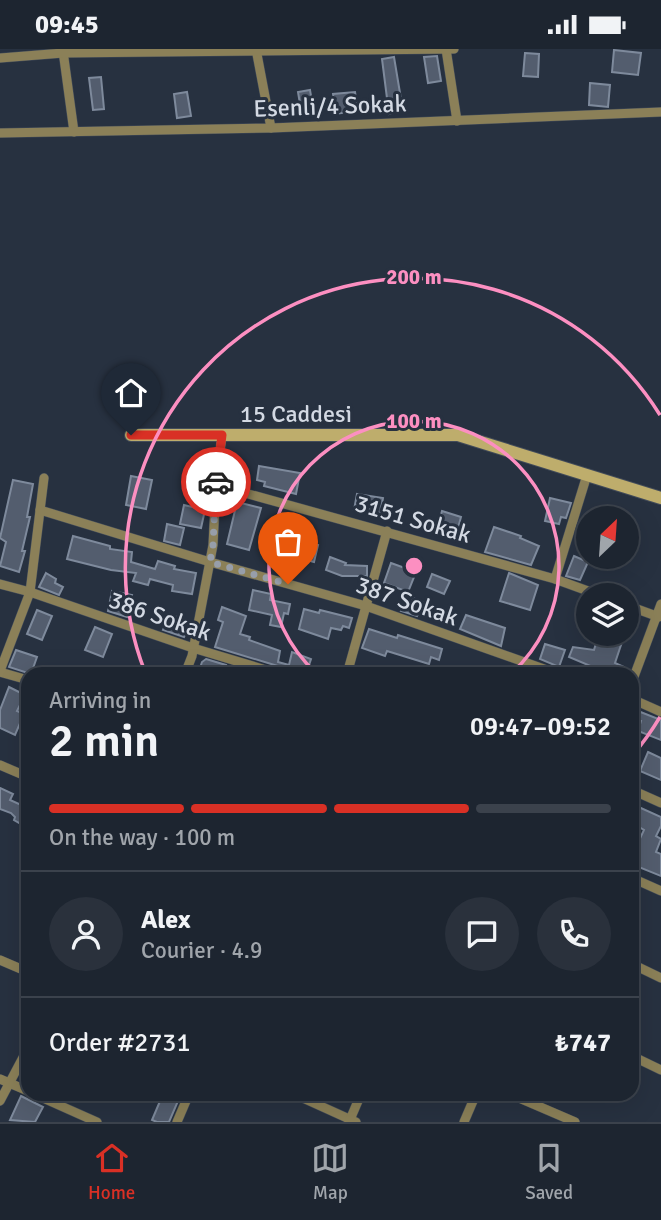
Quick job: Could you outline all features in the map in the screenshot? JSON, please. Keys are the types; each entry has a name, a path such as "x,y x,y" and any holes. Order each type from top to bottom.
{"street":[{"path":"446,49 457,121"},
{"path":"0,58 63,51 454,49"},
{"path":"256,50 271,128"},
{"path":"63,51 74,132"},
{"name":"Esenli/4 Sokak","path":"0,133 271,128 661,112"},
{"name":"15 Caddesi","path":"131,435 458,435 661,498"},
{"path":"188,667 213,545 222,435"},
{"path":"555,579 587,475"},
{"path":"21,678 0,671 30,592 44,478"},
{"name":"3151 Sokak","path":"216,485 387,531 576,587"},
{"name":"387 Sokak","path":"40,510 366,606 522,667"},
{"path":"349,667 387,531"},
{"name":"386 Sokak","path":"0,584 256,667"},
{"path":"638,667 659,617 661,604"},
{"path":"639,610 659,617"},
{"path":"639,702 661,712"},
{"path":"0,765 21,774"},
{"path":"639,793 661,803"},
{"path":"639,881 661,891"},
{"path":"0,960 21,969"},
{"path":"639,967 661,978"},
{"path":"0,1101 4,1081 21,1058"},
{"path":"639,1059 661,1070"},
{"path":"4,1081 21,1088"},
{"path":"50,1101 97,1122"},
{"path":"177,1122 186,1101"},
{"path":"309,1101 352,1121 359,1101"},
{"path":"464,1122 473,1101"},
{"path":"526,1101 575,1122"}],"building":[{"path":"614,50 641,53 638,75 612,72"},
{"path":"525,53 539,54 538,77 523,76"},
{"path":"437,56 441,81 428,83 424,57"},
{"path":"394,57 403,111 389,114 382,59"},
{"path":"101,77 104,109 93,110 89,78"},
{"path":"590,83 610,85 608,107 589,105"},
{"path":"310,90 314,114 302,116 298,92"},
{"path":"187,92 191,116 177,118 174,94"},
{"path":"355,92 358,111 335,114 333,94"},
{"path":"259,466 300,473 296,494 264,486 265,482 257,480"},
{"path":"131,476 152,480 146,509 126,505"},
{"path":"13,480 33,484 27,517 30,517 22,551 25,551 19,572 0,566 6,542 0,538"},
{"path":"357,494 383,498 380,515 354,510"},
{"path":"550,498 571,503 566,518 561,517 559,524 545,521"},
{"path":"237,502 261,508 249,550 227,544"},
{"path":"184,505 205,510 201,528 180,524"},
{"path":"442,511 461,517 455,539 436,533"},
{"path":"285,514 303,518 298,542 280,539"},
{"path":"167,524 184,528 180,545 164,541"},
{"path":"494,527 521,536 520,538 539,546 531,565 485,552"},
{"path":"73,536 110,546 110,549 132,552 131,562 155,569 158,561 175,566 174,569 196,573 192,594 172,591 173,585 150,579 148,585 133,581 136,573 67,559"},
{"path":"303,542 318,545 314,562 299,558"},
{"path":"574,556 576,557 576,569 585,569 580,580 566,576"},
{"path":"330,557 346,563 345,565 367,566 367,576 342,576 326,570"},
{"path":"391,563 416,572 408,592 384,583"},
{"path":"46,573 63,587 59,595 39,587"},
{"path":"509,573 538,585 530,610 500,601"},
{"path":"432,574 450,581 444,594 427,587"},
{"path":"253,590 271,594 270,600 290,604 288,614 284,613 281,627 270,625 272,615 249,610"},
{"path":"112,591 132,595 127,617 108,611"},
{"path":"408,596 423,602 417,616 401,611"},
{"path":"222,607 246,616 240,634 280,651 278,662 289,665 292,652 311,659 308,667 281,667 215,647 223,622 218,620"},
{"path":"304,609 352,618 349,628 331,628 328,639 299,629"},
{"path":"37,610 52,616 42,640 27,634"},
{"path":"170,614 190,623 184,637 163,630"},
{"path":"466,615 505,628 501,646 460,629"},
{"path":"95,627 112,634 103,657 85,650"},
{"path":"369,629 442,649 439,660 431,657 429,664 387,651 385,656 362,648"},
{"path":"545,644 565,650 559,667 540,659"},
{"path":"595,646 621,646 615,663 624,667 593,667 569,657 573,647 594,650"},
{"path":"16,650 37,657 33,667 21,667 21,671 9,667"},
{"path":"206,659 226,665 200,667"},
{"path":"9,687 21,693 21,703 17,711 21,713 21,721 15,735 0,728 0,710"},
{"path":"639,711 661,720 661,740 639,731"},
{"path":"648,752 661,758 661,780 640,771"},
{"path":"0,788 13,794 10,800 21,805 21,824 14,820 15,817 11,813 0,809"},
{"path":"639,807 661,817 661,826 656,836 661,839 656,852 661,854 661,876 639,867 639,841 644,830 639,827"},
{"path":"21,1096 21,1101 31,1101 43,1107 35,1122 10,1120"},
{"path":"160,1101 178,1101 169,1122 152,1120"}],"way so far":[{"path":"216,482 210,562 288,584"}],"route":[{"path":"131,435 222,435 216,482"}]}
